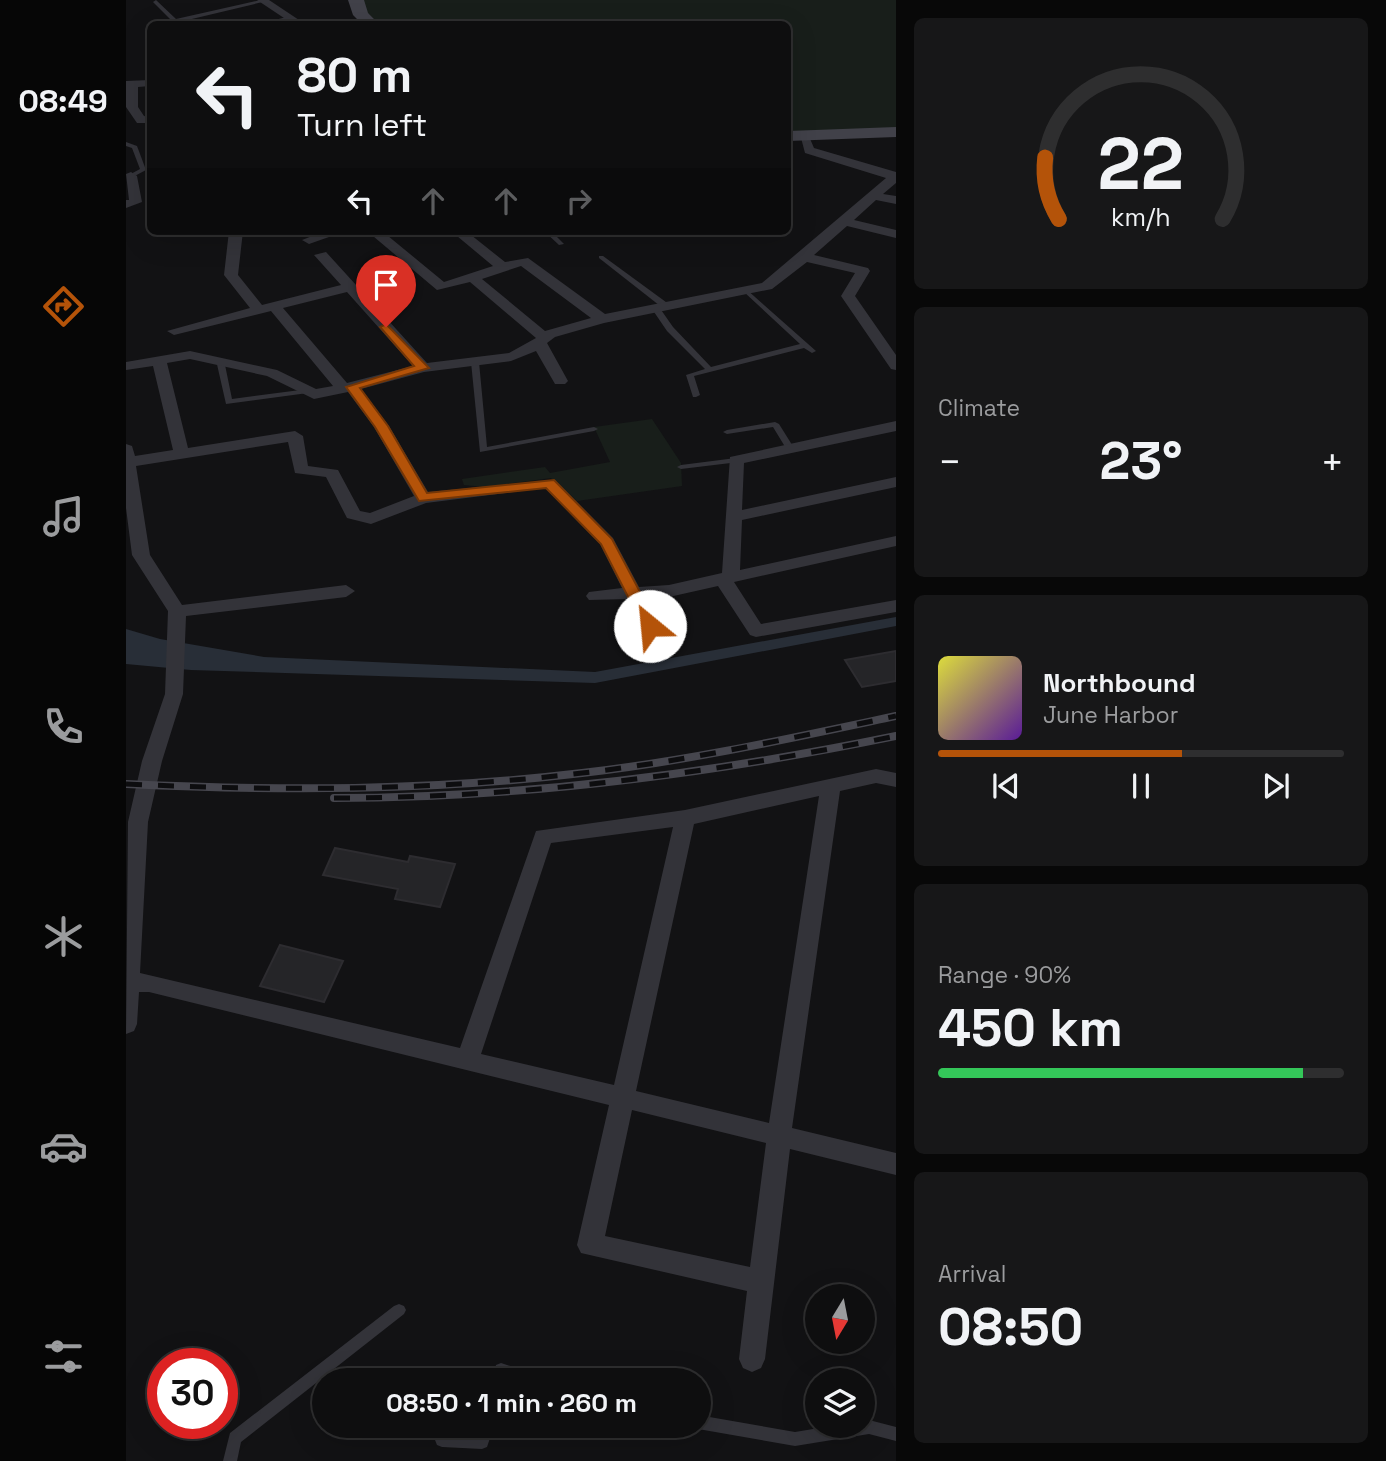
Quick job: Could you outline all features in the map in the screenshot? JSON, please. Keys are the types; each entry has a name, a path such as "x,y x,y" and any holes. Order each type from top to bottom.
{"street":[{"path":"356,0 361,15 368,21"},
{"path":"263,1 295,21"},
{"path":"147,83 129,84 132,107 141,121 147,120"},
{"path":"796,137 896,132"},
{"path":"126,366 190,355 272,373 314,394 423,368 511,357 542,340 602,319 746,291 772,283 896,176 809,150 796,137"},
{"path":"126,204 136,202 131,176"},
{"path":"875,196 896,200"},
{"path":"845,222 896,234"},
{"path":"236,235 231,275 347,387 381,426 423,498"},
{"path":"309,240 326,235"},
{"path":"379,235 442,287 523,261 602,319"},
{"path":"463,235 503,267"},
{"path":"321,255 423,368"},
{"path":"804,257 863,271 848,296 896,366"},
{"path":"472,277 542,340 560,381"},
{"path":"174,331 350,287"},
{"path":"159,361 182,454"},
{"path":"896,426 736,460 727,577 756,631 896,606"},
{"path":"126,1024 138,822 152,761 174,694 177,611 141,555 128,456 182,454 295,436 301,470 332,473 353,514 371,519 423,498 549,483 607,542 650,626"},
{"path":"733,516 896,482"},
{"path":"596,596 668,591 896,541"},
{"path":"177,611 346,591"},
{"path":"467,1062 544,836 685,818 830,789 876,776 896,780"},
{"path":"752,1359 779,1136 830,789"},
{"path":"685,818 590,1245 761,1282"},
{"path":"130,982 149,983 896,1164"}],"lane":[{"path":"156,2 175,21 263,1"},
{"path":"126,144 135,147 143,170 131,176"},
{"path":"551,235 561,244"},
{"path":"601,257 662,308 670,329 710,370"},
{"path":"696,395 690,375 809,348 746,291"},
{"path":"220,360 229,401 308,391"},
{"path":"475,362 483,450 594,429"},
{"path":"727,432 775,424 790,448"},
{"path":"681,467 736,460"},
{"path":"230,1461 235,1438 400,1310"},
{"path":"711,1424 795,1439 869,1427 896,1434"},
{"path":"442,1440 482,1442 483,1438"}],"shaded area":[{"path":"361,0 896,0 896,128 791,132 791,21 376,21 368,14"},
{"path":"652,419 681,463 682,486 577,501 551,478 484,487 464,485 462,479 545,467 550,473 610,462 594,427"},
{"path":"896,617 896,626 595,683 191,670 126,664 126,629 160,639 264,657 595,672"}],"building":[{"path":"896,651 896,681 862,687 845,660"},
{"path":"335,848 408,862 410,856 455,864 440,907 395,899 398,889 323,875"},
{"path":"280,945 343,961 324,1002 260,986"}],"railway":[{"path":"126,784 355,788 525,779 622,768 701,755 896,716"},
{"path":"334,798 476,794 616,781 756,762 896,736"}],"route":[{"path":"386,327 423,368 352,387 381,426 423,498 549,483 607,542 650,626"}]}
